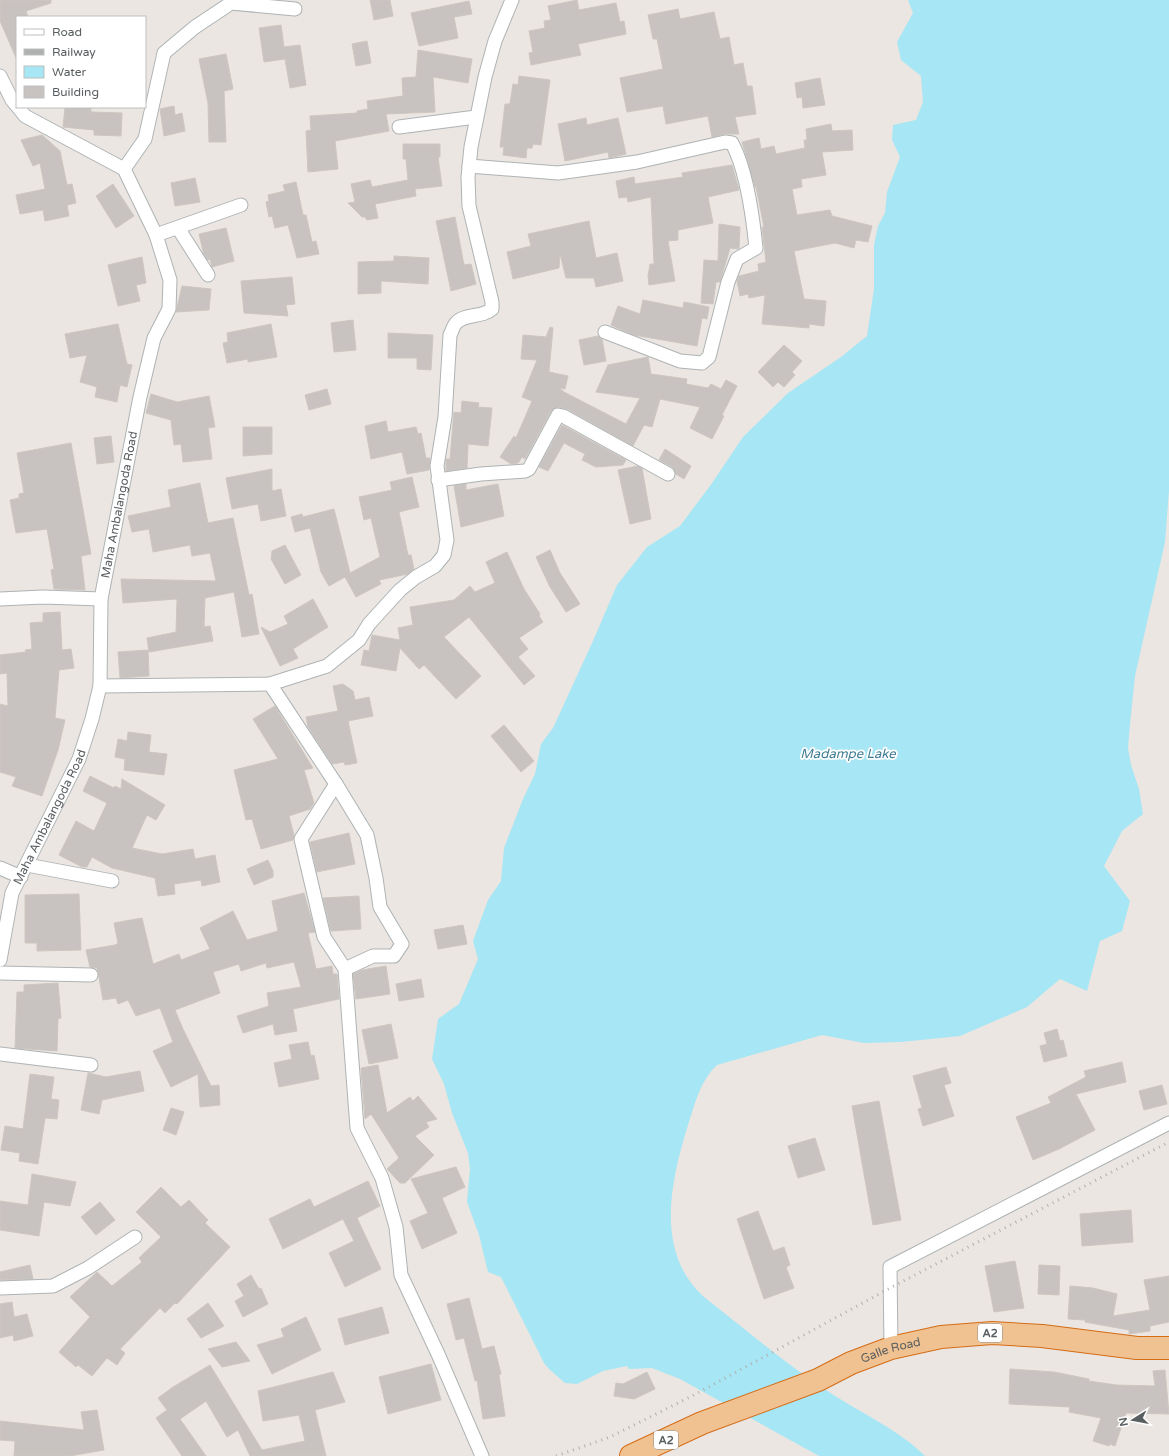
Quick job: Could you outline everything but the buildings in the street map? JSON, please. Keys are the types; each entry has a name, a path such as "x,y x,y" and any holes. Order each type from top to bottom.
{"highway":[{"name":"Galle Road","path":"642,1454 702,1423 818,1380 851,1362 891,1348 941,1337 992,1333 1042,1336 1137,1348 1169,1348"}],"street":[{"path":"100,686 270,684 327,666 344,654 359,640 369,624 400,590 416,577 435,566 444,555 447,540 437,466 445,417 450,335 456,323 465,317 488,312 492,309 492,302 469,206 469,166 476,117 495,41 512,0"},
{"path":"19,108 26,116 124,169 145,139 164,53 195,27 231,2 295,9"},
{"path":"1,80 16,104"},
{"path":"399,127 476,117"},
{"path":"469,166 558,173 637,162 725,142 732,142 741,170 756,248 737,259 728,282 709,357 702,363 680,361 605,332"},
{"name":"Maha Ambalangoda Road","path":"0,960 12,893 78,759 92,719 100,686 101,599 140,397 154,338 169,309 170,280 156,235 124,169"},
{"path":"156,235 241,205"},
{"path":"178,228 208,275"},
{"path":"438,480 481,474 526,471 529,469 558,415 563,416 668,474"},
{"path":"0,599 43,597 101,599"},
{"path":"270,684 336,784 367,836 376,878 380,907 402,944 394,956 372,956 345,968"},
{"path":"336,784 301,839 324,937 345,968 357,1128 382,1178 396,1227 401,1275 438,1354 482,1456"},
{"path":"0,868 112,881"},
{"path":"0,973 92,975"},
{"path":"0,1054 91,1065"},
{"path":"891,1348 890,1267 1169,1123"},
{"path":"0,1288 53,1286 88,1268 135,1238"}],"water":[{"name":"Madampe Lake","path":"908,0 1169,0 1169,490 1165,542 1135,676 1128,748 1131,765 1139,789 1143,814 1122,831 1104,866 1130,901 1122,931 1100,941 1087,991 1060,979 1027,1007 960,1036 901,1042 864,1043 822,1035 717,1065 706,1078 696,1101 682,1146 672,1192 672,1237 678,1259 688,1279 704,1297 815,1383 892,1430 925,1456 819,1456 680,1379 652,1368 629,1369 627,1366 603,1371 577,1384 565,1383 549,1369 544,1363 501,1277 488,1272 479,1235 467,1202 470,1169 468,1153 452,1113 444,1084 432,1059 438,1019 459,1004 478,959 473,941 488,900 501,881 504,848 523,799 535,774 541,744 553,728 617,585 647,547 680,526 710,486 743,437 788,393 841,357 867,336 874,289 874,245 878,226 885,213 887,192 900,157 892,140 893,125 916,120 923,102 921,76 901,60 897,42 913,13"}],"railway":[{"path":"556,1456 610,1437 694,1395 892,1287 1169,1142"}]}
